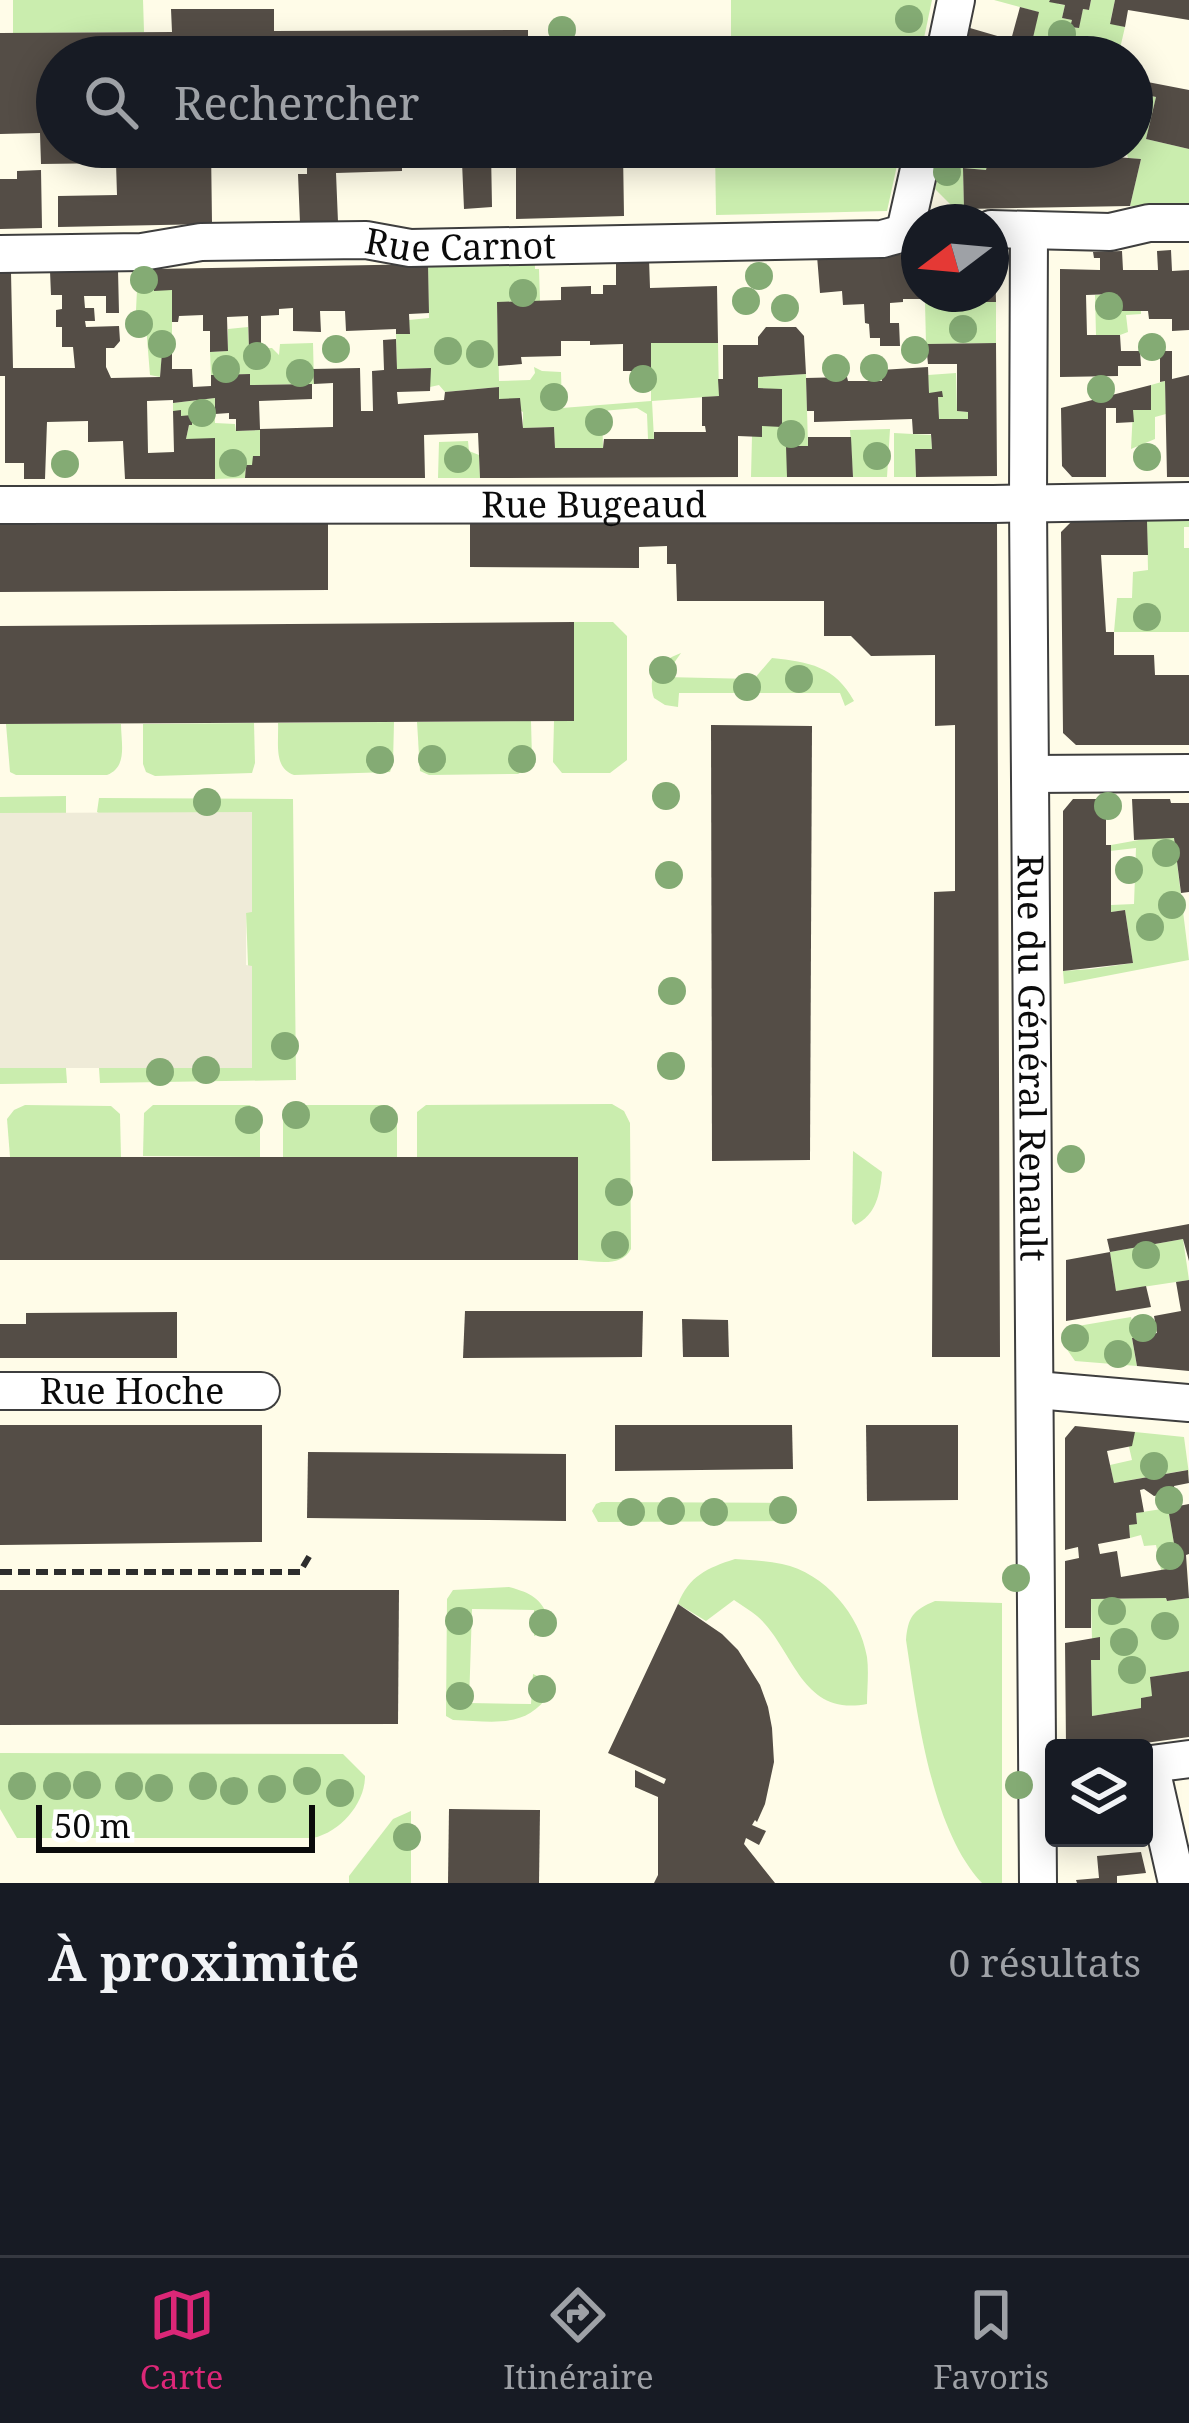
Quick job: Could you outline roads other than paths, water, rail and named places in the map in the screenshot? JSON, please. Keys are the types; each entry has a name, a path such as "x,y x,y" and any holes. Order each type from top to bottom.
{"street":[{"path":"948,36 956,0"},
{"path":"915,204 920,168"},
{"path":"1009,229 1110,232 1149,223 1189,223"},
{"name":"Rue du Général Renault","path":"1029,230 1036,1390 1045,1739"},
{"name":"Rue Carnot","path":"0,254 142,252 201,242 366,240 410,248 860,239 901,233"},
{"name":"Rue Bugeaud","path":"0,505 1189,501"},
{"path":"1030,774 1189,773"},
{"name":"Rue Hoche","path":"0,1390 261,1391"},
{"path":"1036,1390 1189,1403"},
{"path":"1153,1763 1189,1759"},
{"path":"1153,1787 1178,1883"},
{"name":"Rue du Général Renault","path":"1038,1883 1045,1789"}]}
